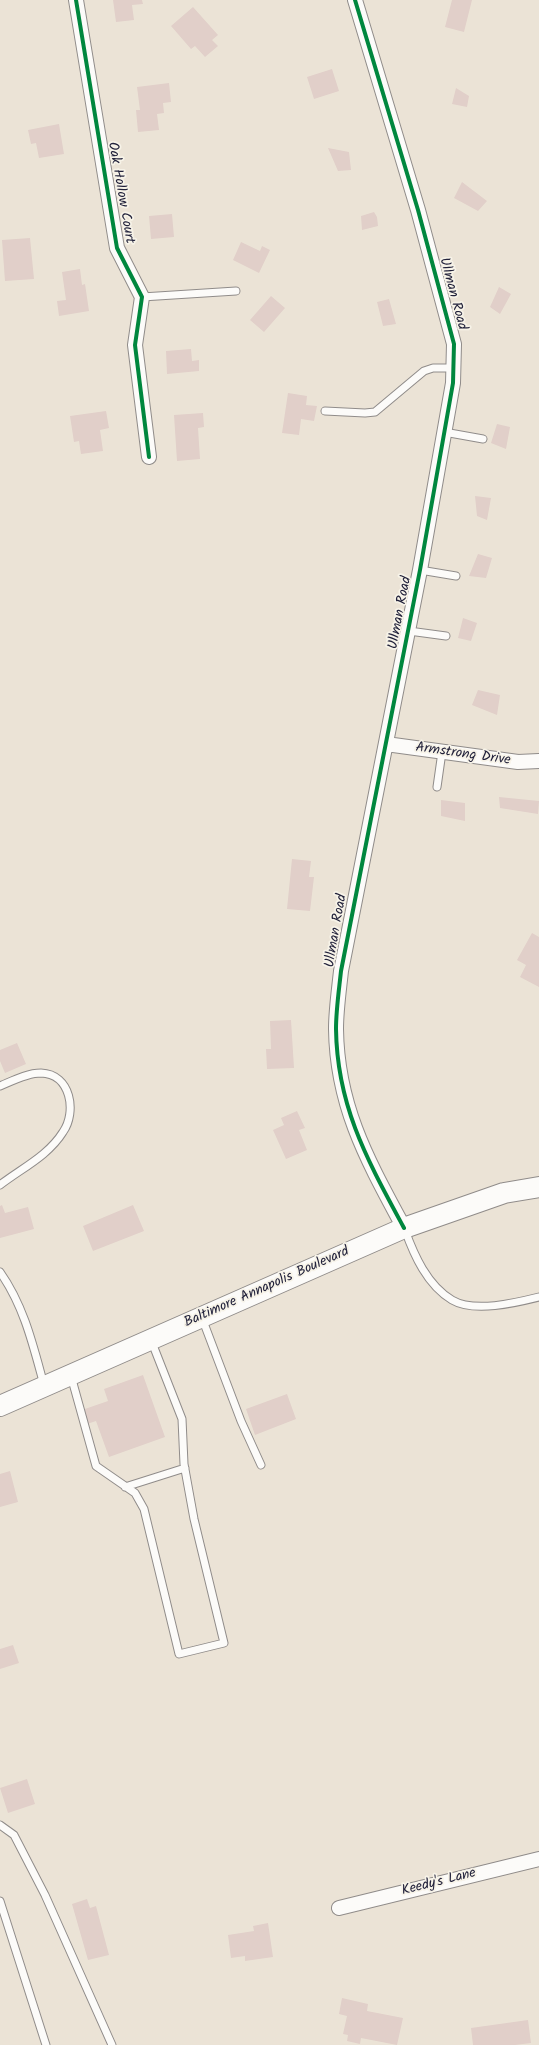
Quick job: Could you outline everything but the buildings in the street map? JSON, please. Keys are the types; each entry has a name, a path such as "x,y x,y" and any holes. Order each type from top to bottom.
{"main road":[{"name":"Baltimore Annapolis Boulevard","path":"0,1406 404,1228 504,1193 539,1187"}],"street":[{"name":"Oak Hollow Court","path":"76,0 117,248 142,297"},
{"name":"Ullman Road","path":"355,0 418,210 454,344 453,383 420,570 341,971 336,1028 344,1098 356,1133 404,1228"},
{"path":"142,297 135,345 149,457"},
{"name":"Armstrong Drive","path":"386,744 518,762 539,761"},
{"name":"Keedy's Lane","path":"339,1908 539,1859"}],"lane":[{"path":"142,297 236,291"},
{"path":"325,411 374,412 424,371 433,368 453,368"},
{"path":"444,432 483,438"},
{"path":"420,570 456,576"},
{"path":"408,630 446,636"},
{"path":"437,787 442,752"},
{"path":"0,1086 35,1074 43,1073 61,1082 67,1090 71,1100 69,1117 64,1132 55,1143 35,1161 0,1185"},
{"path":"404,1228 413,1251 432,1282 452,1300 476,1306 513,1304 539,1297"},
{"path":"0,1272 11,1288 27,1323 44,1387"},
{"path":"202,1317 242,1421 261,1464"},
{"path":"71,1375 96,1466 135,1493 144,1509 179,1654 224,1643 194,1519 185,1468 182,1419 151,1340"},
{"path":"125,1487 185,1468"},
{"path":"0,1825 14,1835 45,1895 112,2045"},
{"path":"0,1901 46,2045"}],"cycle path":[{"path":"76,0 117,248 142,297 135,345 149,457"},
{"path":"355,0 418,210 454,344 453,383 420,570 341,971 336,1015 338,1057 348,1109 378,1180 404,1228"}]}
